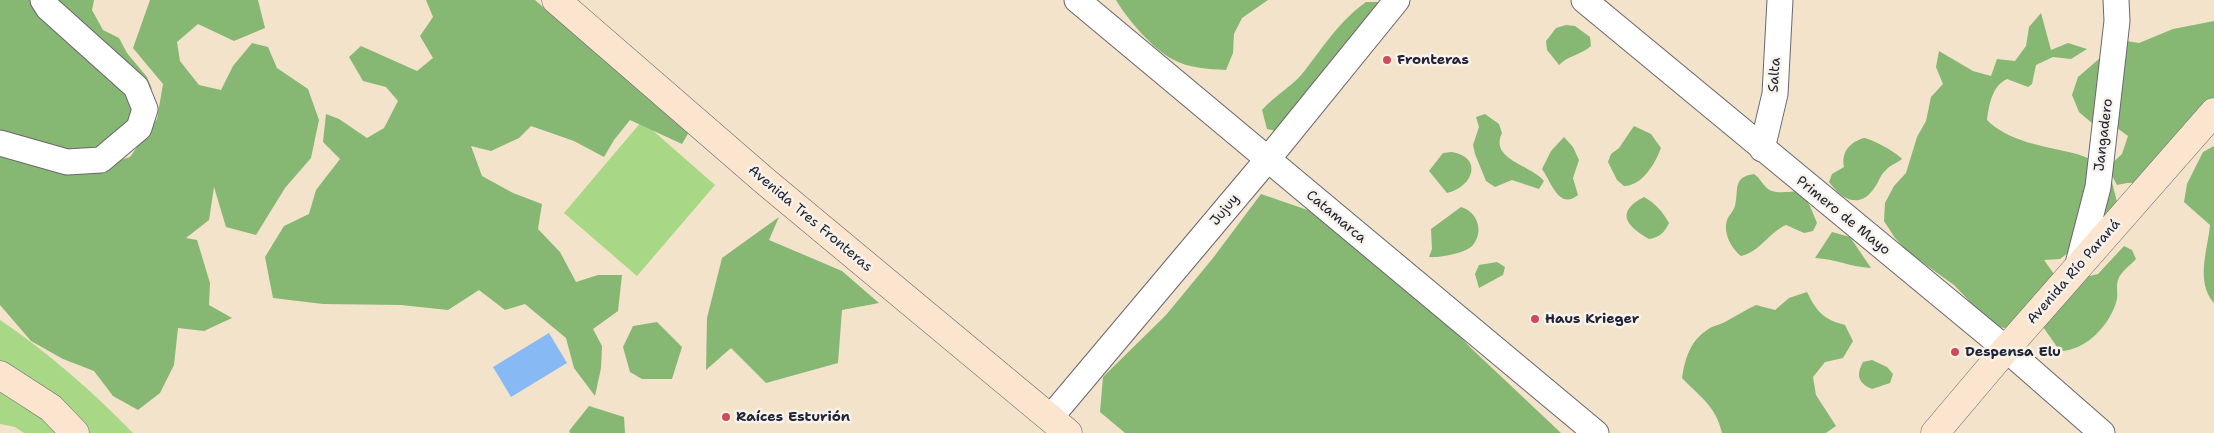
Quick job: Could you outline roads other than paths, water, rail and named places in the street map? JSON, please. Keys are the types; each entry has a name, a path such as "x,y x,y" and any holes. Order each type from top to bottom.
{"main road":[{"name":"Avenida Tres Fronteras","path":"556,0 766,182 1059,426"},
{"name":"Avenida Río Paraná","path":"1935,433 2214,112"},
{"path":"0,376 51,408 75,433"}],"street":[{"path":"0,143 68,162 101,160 139,128 146,109 136,87 48,8 43,0"},
{"name":"Catamarca","path":"1077,0 1596,433"},
{"name":"Jujuy","path":"1059,426 1268,159 1397,0"},
{"name":"Primero de Mayo","path":"1584,0 2006,350 2102,433"},
{"name":"Salta","path":"1762,149 1775,94 1780,0"},
{"name":"Jangadero","path":"2077,268 2098,187 2117,21 2116,0"}],"water":[{"path":"549,333 567,363 511,397 493,367"}],"place":[{"name":"Fronteras","path":"1387,60"},
{"name":"Haus Krieger","path":"1535,319"},
{"name":"Despensa Elu","path":"1955,352"},
{"name":"Raíces Esturión","path":"726,417"}]}
